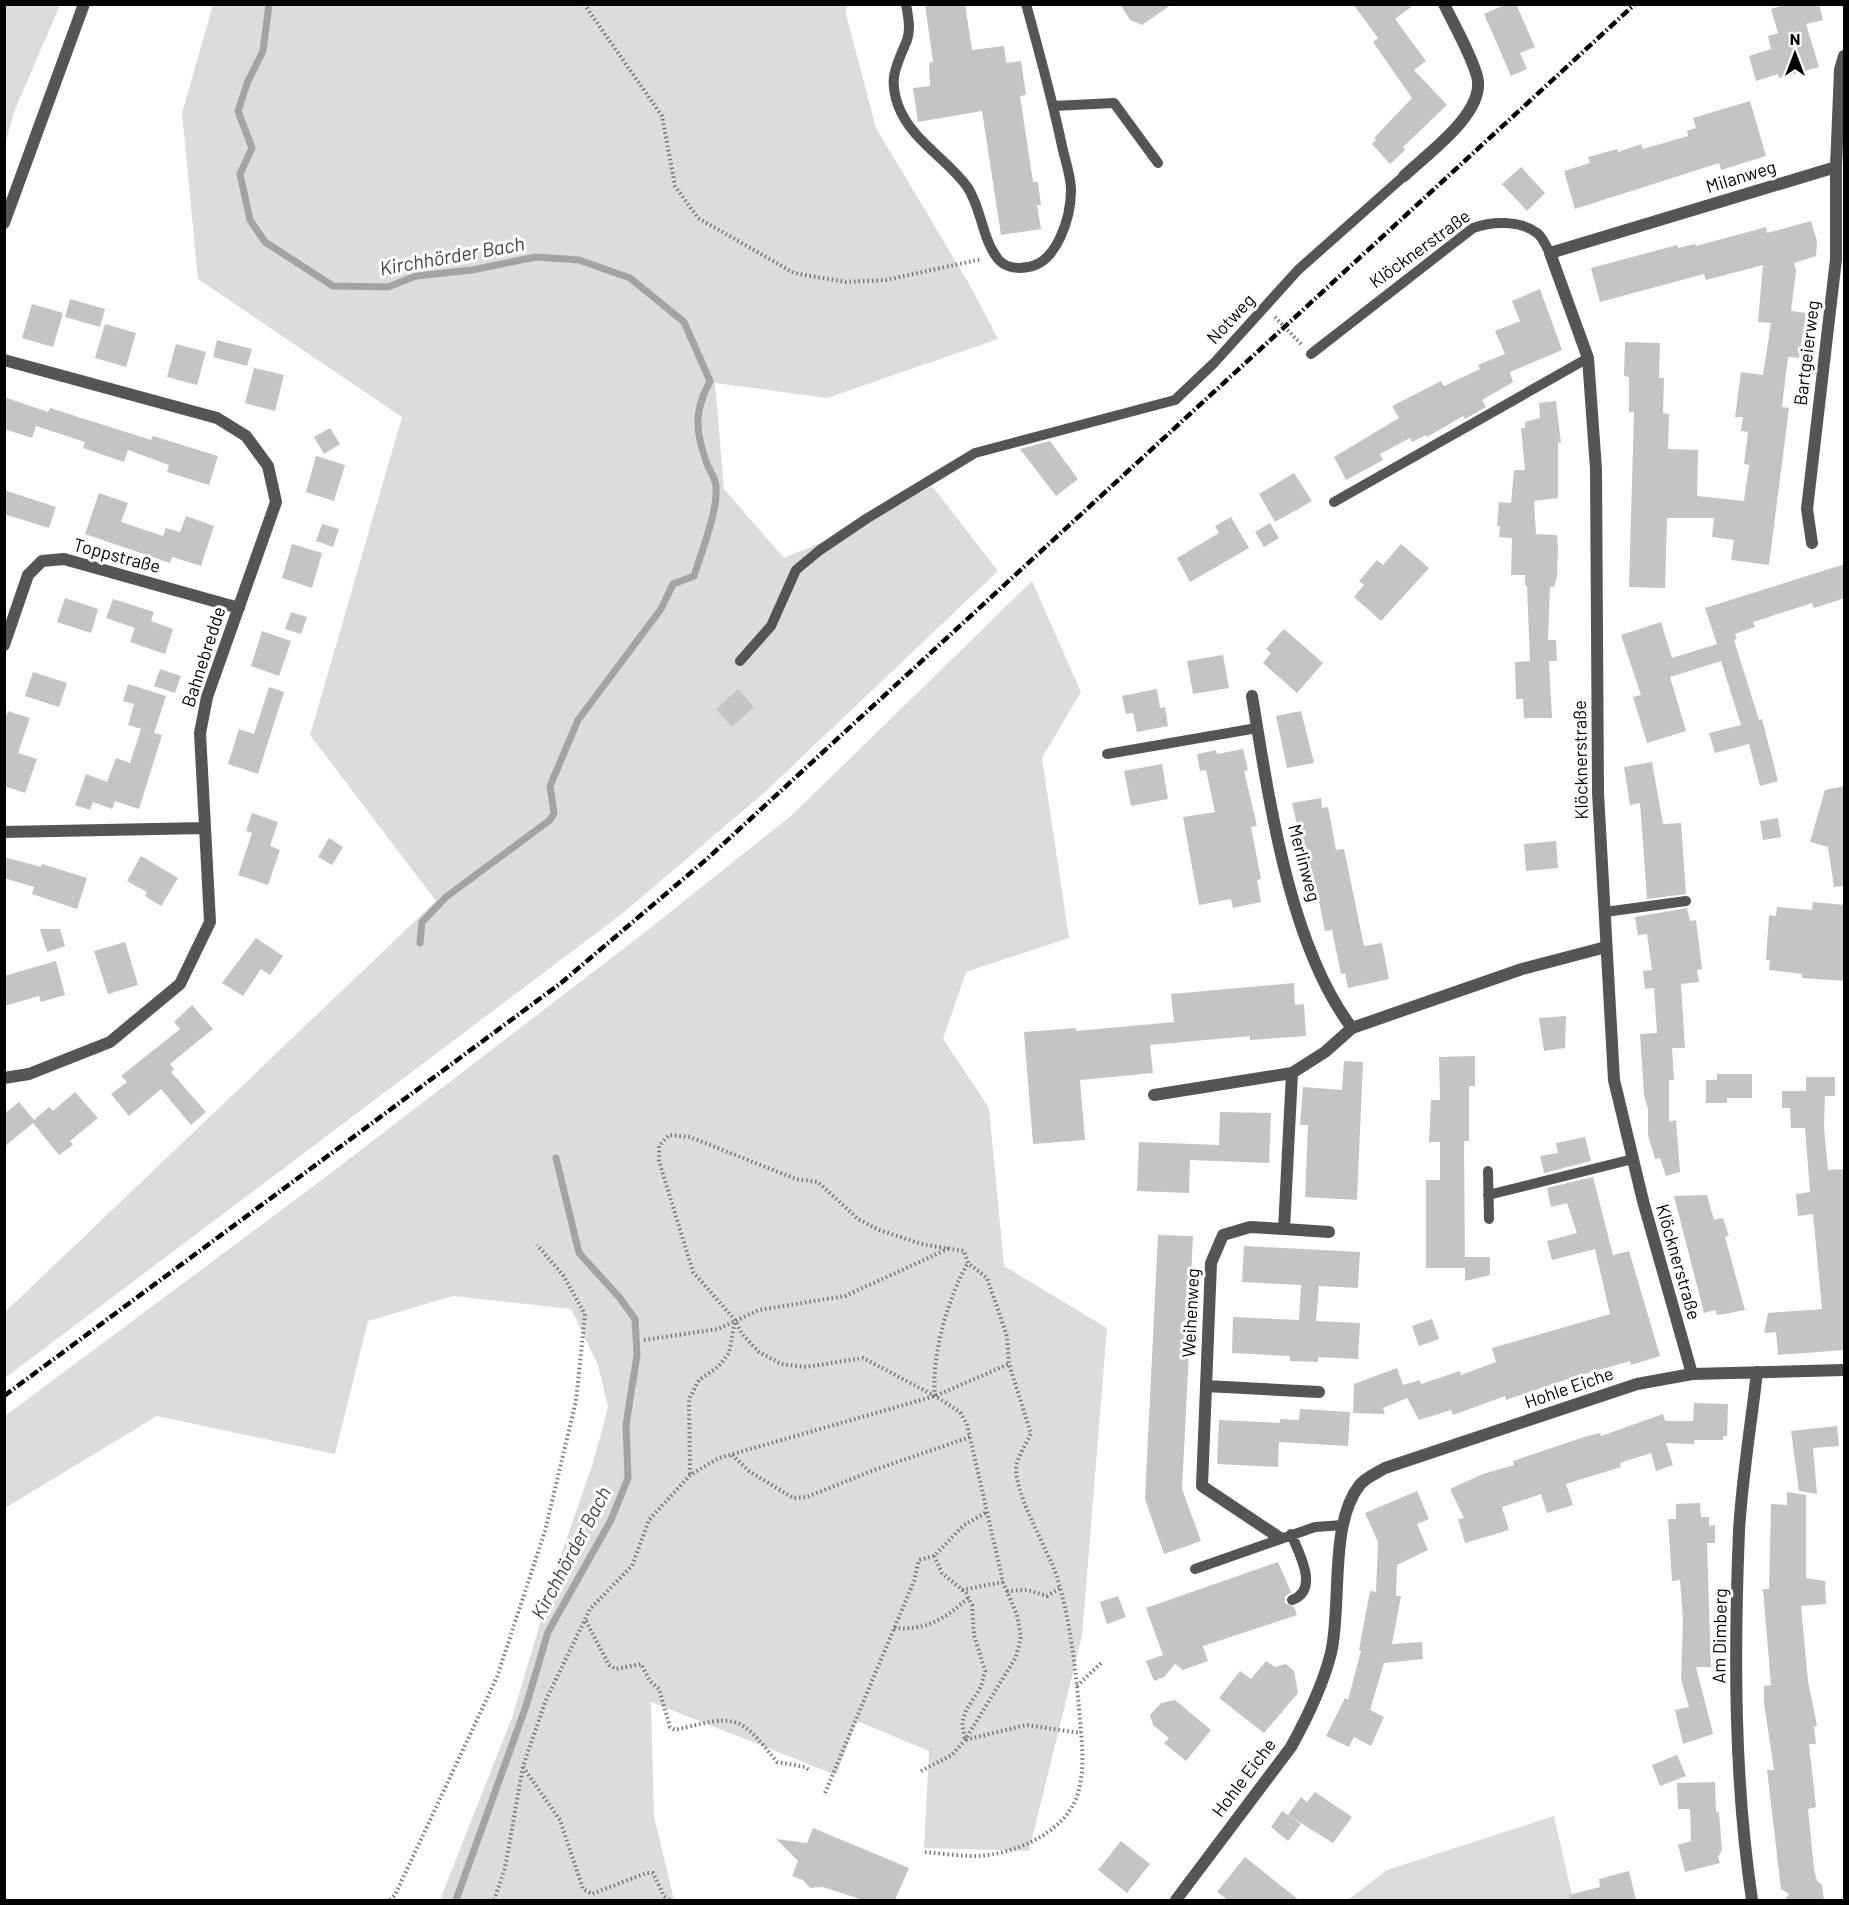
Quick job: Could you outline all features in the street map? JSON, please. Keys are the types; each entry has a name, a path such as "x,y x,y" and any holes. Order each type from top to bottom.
{"street":[{"path":"4,223 84,4"},
{"name":"Notweg","path":"1404,176 1469,113 1478,96 1477,77 1444,4"},
{"path":"1836,166 1840,70 1845,56"},
{"name":"Milanweg","path":"1550,253 1836,166"},
{"name":"Bartgeierweg","path":"1812,543 1807,509 1836,259 1836,166"},
{"name":"Klöcknerstraße","path":"1550,253 1588,358 1596,469 1598,792 1614,1080 1633,1159 1692,1374"},
{"name":"Bahnebredde","path":"4,360 217,418 246,436 268,466 276,502 207,697 200,733 210,922 180,984 110,1042 29,1074 4,1077"},
{"name":"Toppstraße","path":"4,645 28,575 42,561 64,559 239,608"},
{"name":"Merlinweg","path":"1252,696 1280,847 1313,963 1339,1010 1352,1028"},
{"path":"4,832 205,828"},
{"path":"1154,1095 1292,1073 1325,1052 1352,1028 1522,969 1606,947"},
{"path":"1284,1229 1292,1073"},
{"name":"Weihenweg","path":"1286,1536 1202,1486 1211,1263 1223,1235 1250,1227 1329,1232"},
{"name":"Hohle Eiche","path":"1176,1900 1291,1747 1305,1722 1331,1653 1343,1526 1349,1503 1360,1484 1385,1468 1637,1384 1692,1374 1845,1370"},
{"name":"Am Dimberg","path":"1752,1900 1745,1853 1738,1757 1737,1688 1739,1529 1757,1372"},
{"path":"1206,1386 1318,1392"}],"lane":[{"path":"906,4 910,23 908,39 897,58 893,80 898,105 911,129 968,189 997,257 1000,262 1012,267 1038,265 1052,255 1061,234 1071,190 1053,106 1026,4"},
{"path":"1053,106 1114,103 1158,163"},
{"name":"Notweg","path":"740,661 771,626 796,570 819,550 866,519 975,453 1175,400 1266,308 1298,270 1404,176"},
{"name":"Klöcknerstraße","path":"1311,354 1473,228 1490,222 1523,226 1539,234 1550,253"},
{"path":"1334,502 1588,358"},
{"path":"1107,754 1257,728"},
{"path":"1605,912 1686,901"},
{"path":"1488,1195 1633,1159"},
{"path":"1488,1171 1489,1218"},
{"path":"1195,1569 1316,1527 1343,1526"},
{"path":"1286,1536 1306,1578 1305,1590 1299,1598 1292,1600"}],"path":[{"path":"584,4 662,116 675,186 698,218 794,273 846,282 886,280 975,259 997,257"},
{"path":"1266,308 1311,354"},
{"path":"921,1771 952,1755 965,1740 1016,1657 1021,1637 1017,1615 1003,1582 967,1424 960,1412 935,1396 863,1358 806,1367 781,1364 759,1352 742,1334 735,1320 693,1272 659,1161 659,1146 669,1135 690,1137 796,1179 818,1182 858,1218 879,1230 925,1245 964,1251 969,1263 987,1278 1007,1336 1010,1364 1031,1434 1016,1464 1018,1479 1032,1522 1060,1588 1068,1616 1077,1687 1083,1765 1078,1793 1070,1814 1052,1831 1022,1846 977,1856 921,1852"},
{"path":"390,1900 395,1896 497,1677 545,1531 576,1401 585,1314 563,1275 537,1245"},
{"path":"644,1340 718,1329 759,1310 845,1296 950,1248"},
{"path":"935,1396 933,1376 936,1355 958,1280 969,1263"},
{"path":"690,1475 689,1399 699,1380 719,1366 729,1353 735,1320"},
{"path":"494,1900 505,1868 523,1766 546,1700 590,1609 632,1566 649,1520 690,1475 719,1458 935,1396 1010,1364"},
{"path":"732,1454 749,1471 793,1498 970,1437"},
{"path":"825,1793 894,1629 920,1560 934,1556 964,1525 987,1512"},
{"path":"934,1556 942,1572 969,1598 972,1605 974,1635 985,1671 981,1687 964,1716 965,1740"},
{"path":"962,1590 1003,1582"},
{"path":"1006,1591 1027,1590 1047,1596 1060,1588"},
{"path":"894,1629 924,1627 945,1619 969,1598"},
{"path":"585,1621 609,1665 616,1670 636,1663 641,1665 650,1681 659,1689 670,1727 675,1730 735,1720 747,1726 777,1762 805,1767 809,1770"},
{"path":"1077,1687 1101,1663"},
{"path":"965,1740 1026,1725 1081,1733"},
{"path":"523,1766 560,1820 583,1889 592,1894 646,1873 653,1873 664,1896 669,1900"}],"shaded area":[{"path":"5,4 60,5 14,112 5,144"},
{"path":"213,5 847,5 846,14 876,128 971,287 998,339 827,398 715,383 724,489 784,558 866,524 932,486 998,571 765,792 623,913 5,1378 5,1312 436,901 310,735 402,417 198,279 182,113"},
{"path":"1032,581 1081,692 1042,758 1069,938 966,972 943,1039 989,1108 1004,1266 1107,1328 1082,1636 1029,1851 924,1848 929,1751 857,1721 836,1775 651,1702 654,1816 674,1900 440,1900 513,1715 556,1569 593,1463 608,1407 598,1365 571,1309 453,1296 368,1321 335,1454 157,1416 5,1508 5,1416 323,1179 644,933 792,815"},
{"path":"1554,1816 1573,1900 1348,1900 1387,1870"}],"building":[{"path":"925,4 965,4 972,50 1004,46 1006,63 1021,61 1026,95 1020,96 1033,182 1038,182 1041,205 1037,205 1041,229 1001,235 982,111 918,122 913,88 930,86 929,63 933,62"},
{"path":"1120,4 1172,4 1142,25 1130,20"},
{"path":"1353,4 1415,4 1395,19 1426,61 1414,70 1447,105 1403,147 1405,150 1390,164 1372,144 1376,140 1374,138 1412,98 1373,42 1378,38"},
{"path":"1506,4 1516,4 1535,47 1520,53 1527,69 1511,76 1484,14"},
{"path":"1787,4 1819,4 1823,20 1806,24 1819,67 1779,78 1778,74 1756,81 1749,56 1771,49 1768,36 1778,33 1771,9"},
{"path":"1750,101 1766,156 1721,170 1719,163 1575,209 1564,171 1590,163 1588,157 1617,149 1618,152 1641,144 1643,149 1688,136 1687,131 1696,128 1693,118"},
{"path":"1521,167 1545,193 1527,211 1502,184"},
{"path":"1811,221 1817,241 1816,256 1794,263 1796,271 1791,311 1806,313 1799,358 1788,357 1782,407 1789,408 1769,565 1731,560 1734,540 1712,537 1714,518 1667,518 1665,588 1629,587 1634,412 1629,412 1629,377 1624,376 1625,342 1660,343 1659,378 1664,378 1663,413 1669,414 1668,449 1698,450 1697,496 1744,501 1749,465 1744,464 1748,432 1741,431 1743,417 1735,417 1741,372 1763,375 1771,323 1758,322 1763,265 1706,280 1704,274 1600,302 1591,268 1677,245 1678,248 1695,244 1696,246 1766,227 1767,233"},
{"path":"1540,289 1562,350 1510,372 1513,382 1482,400 1486,407 1465,419 1463,416 1427,437 1426,435 1412,442 1410,438 1380,454 1383,460 1346,480 1334,457 1399,418 1392,406 1441,381 1444,386 1480,369 1478,365 1505,354 1495,331 1520,321 1512,301"},
{"path":"70,299 105,309 100,327 65,317"},
{"path":"32,304 63,313 53,347 22,338"},
{"path":"105,324 136,333 126,367 95,358"},
{"path":"217,340 252,349 247,366 213,357"},
{"path":"176,344 206,352 197,385 167,377"},
{"path":"254,368 284,375 275,411 245,403"},
{"path":"4,397 48,412 50,408 151,440 153,436 218,456 209,485 167,472 169,465 128,450 124,462 83,448 85,442 36,426 32,438 4,429"},
{"path":"1556,401 1561,443 1558,443 1558,498 1534,501 1536,534 1557,535 1557,577 1554,587 1550,587 1548,640 1556,640 1557,661 1549,661 1552,718 1524,718 1523,699 1516,699 1515,662 1530,661 1527,586 1525,575 1511,575 1512,538 1499,537 1500,526 1497,526 1499,502 1511,503 1514,470 1525,470 1521,428 1525,428 1525,422 1540,418 1539,403"},
{"path":"330,428 340,444 324,454 314,437"},
{"path":"1050,441 1078,479 1056,496 1020,449"},
{"path":"316,456 345,465 334,501 306,492"},
{"path":"1294,473 1312,501 1275,522 1259,494"},
{"path":"4,490 56,507 49,528 4,514"},
{"path":"99,493 128,503 121,522 163,536 166,528 180,532 186,516 214,526 201,566 172,557 170,563 85,534"},
{"path":"1231,517 1249,548 1190,582 1177,558 1219,533 1215,526"},
{"path":"1270,523 1279,538 1264,547 1255,532"},
{"path":"322,524 339,529 333,547 316,541"},
{"path":"292,544 322,553 312,588 282,578"},
{"path":"1401,544 1429,568 1381,621 1354,597 1364,585 1359,581 1377,560 1383,565"},
{"path":"1845,564 1845,598 1814,608 1812,603 1753,622 1755,627 1735,634 1737,639 1734,640 1759,720 1762,719 1778,781 1760,786 1749,744 1715,753 1709,733 1741,725 1721,661 1670,677 1686,731 1647,743 1633,697 1641,695 1621,635 1661,622 1672,658 1717,644 1705,608"},
{"path":"65,598 98,609 91,633 57,622"},
{"path":"113,599 154,612 151,621 173,629 165,654 130,642 135,628 106,618"},
{"path":"291,612 307,617 301,634 285,629"},
{"path":"1284,629 1323,663 1297,693 1263,663 1271,653 1266,649"},
{"path":"262,631 291,641 279,676 251,666"},
{"path":"1223,655 1229,688 1193,694 1187,661"},
{"path":"160,669 181,676 175,693 154,686"},
{"path":"33,672 67,683 59,707 25,696"},
{"path":"128,684 166,696 154,733 162,735 139,809 115,801 112,809 93,802 90,810 75,805 86,774 107,782 116,758 130,763 141,729 152,732 128,725 134,704 123,701"},
{"path":"269,687 284,692 258,774 228,764 239,729 254,734"},
{"path":"738,689 754,707 732,727 716,709"},
{"path":"1157,689 1160,708 1165,707 1168,726 1137,732 1133,713 1126,714 1122,696"},
{"path":"8,711 30,718 18,753 37,759 25,793 4,786 4,722"},
{"path":"1301,711 1314,763 1287,768 1276,716"},
{"path":"1243,749 1248,770 1244,771 1257,826 1251,827 1261,879 1257,880 1261,902 1233,908 1231,899 1199,905 1183,817 1215,812 1206,770 1200,771 1197,754 1216,750 1217,754"},
{"path":"1652,762 1663,824 1681,823 1686,894 1647,899 1640,803 1630,805 1624,767"},
{"path":"1162,764 1168,799 1131,806 1124,771"},
{"path":"1845,786 1845,886 1834,887 1828,847 1810,842 1825,790"},
{"path":"1321,798 1322,808 1328,807 1336,850 1344,849 1364,946 1382,943 1389,979 1348,988 1345,973 1341,974 1332,930 1325,931 1315,881 1310,882 1292,803"},
{"path":"252,813 278,822 270,846 280,850 268,885 238,875 252,833 246,831"},
{"path":"1778,818 1781,837 1763,840 1760,821"},
{"path":"329,838 343,847 332,865 318,857"},
{"path":"1556,841 1558,868 1526,871 1524,844"},
{"path":"141,856 178,878 161,906 145,896 147,892 127,881"},
{"path":"4,857 41,867 42,864 87,878 77,909 32,894 34,887 4,878"},
{"path":"1813,902 1845,905 1845,981 1802,978 1802,974 1769,970 1770,960 1766,960 1769,915 1776,916 1777,907 1812,910"},
{"path":"1687,908 1690,921 1696,920 1702,969 1697,970 1699,982 1681,984 1685,1048 1672,1048 1674,1080 1669,1080 1669,1122 1676,1120 1680,1172 1666,1176 1660,1158 1655,1159 1648,1135 1648,1109 1644,1095 1640,1034 1657,1033 1654,988 1645,989 1643,971 1652,970 1647,934 1638,935 1635,917"},
{"path":"40,929 60,929 65,946 47,952"},
{"path":"256,938 283,956 270,975 261,969 243,996 222,983"},
{"path":"125,942 138,985 108,994 94,951"},
{"path":"56,961 65,995 41,1002 39,996 4,1006 4,976"},
{"path":"1294,983 1295,1005 1304,1004 1306,1036 1250,1040 1250,1036 1150,1045 1153,1073 1080,1080 1085,1140 1033,1144 1024,1032 1076,1028 1076,1031 1174,1022 1171,994"},
{"path":"192,1005 213,1029 170,1064 174,1069 171,1072 206,1112 191,1125 161,1089 129,1116 111,1094 127,1082 121,1076 180,1029 174,1022"},
{"path":"1566,1016 1565,1048 1544,1051 1539,1018"},
{"path":"1475,1056 1475,1086 1469,1086 1469,1141 1464,1141 1465,1268 1426,1268 1426,1180 1440,1180 1440,1142 1429,1142 1431,1100 1440,1100 1439,1057"},
{"path":"1344,1061 1363,1062 1357,1200 1305,1197 1308,1125 1300,1125 1303,1087 1342,1090"},
{"path":"1717,1074 1752,1074 1752,1098 1727,1098 1727,1103 1706,1103 1706,1080 1717,1080"},
{"path":"1806,1077 1835,1077 1835,1096 1825,1096 1824,1128 1828,1170 1845,1169 1845,1350 1778,1355 1776,1332 1764,1333 1768,1313 1822,1309 1813,1214 1798,1216 1796,1194 1810,1192 1805,1128 1791,1128 1790,1108 1782,1108 1782,1091 1806,1091"},
{"path":"75,1092 98,1118 70,1141 73,1145 59,1155 33,1123 4,1147 4,1114 19,1102 34,1120 49,1107 53,1111"},
{"path":"1220,1112 1271,1113 1269,1163 1190,1160 1189,1193 1137,1191 1139,1142 1219,1145"},
{"path":"1585,1137 1591,1161 1544,1173 1540,1156 1558,1153 1556,1143"},
{"path":"1593,1177 1613,1255 1629,1251 1660,1356 1631,1365 1630,1361 1506,1400 1505,1396 1453,1415 1451,1410 1419,1420 1407,1398 1383,1408 1385,1414 1353,1413 1354,1384 1397,1368 1403,1385 1420,1380 1421,1384 1460,1371 1461,1375 1496,1362 1492,1348 1610,1314 1595,1249 1552,1260 1547,1241 1577,1233 1567,1203 1551,1207 1547,1188"},
{"path":"1707,1195 1714,1220 1723,1218 1729,1236 1725,1237 1745,1310 1717,1315 1715,1310 1704,1313 1674,1196"},
{"path":"1158,1235 1193,1236 1189,1317 1181,1323 1190,1331 1182,1489 1201,1541 1164,1554 1145,1499"},
{"path":"1244,1246 1360,1252 1358,1288 1319,1286 1316,1321 1360,1323 1358,1359 1318,1357 1318,1362 1290,1361 1290,1356 1232,1353 1233,1317 1299,1320 1301,1285 1242,1282"},
{"path":"1465,1257 1490,1257 1490,1275 1465,1281"},
{"path":"1432,1319 1439,1339 1419,1346 1412,1326"},
{"path":"1694,1403 1728,1404 1727,1436 1723,1436 1723,1440 1694,1440 1694,1444 1666,1443 1673,1465 1656,1471 1651,1453 1620,1463 1621,1467 1566,1484 1573,1505 1547,1513 1541,1494 1502,1507 1509,1530 1465,1543 1458,1519 1464,1518 1450,1489 1483,1474 1514,1465 1513,1461 1584,1437 1600,1433 1601,1436 1663,1414 1665,1421 1693,1421"},
{"path":"1300,1409 1350,1412 1348,1446 1279,1442 1278,1467 1217,1464 1219,1420 1280,1423 1280,1419 1299,1420"},
{"path":"1837,1426 1839,1446 1813,1448 1817,1494 1799,1491 1791,1431"},
{"path":"1417,1491 1429,1519 1417,1524 1428,1550 1397,1565 1396,1596 1401,1596 1392,1644 1422,1642 1423,1659 1384,1663 1370,1710 1384,1717 1371,1746 1354,1737 1349,1747 1326,1736 1345,1698 1348,1700 1361,1651 1359,1650 1370,1591 1376,1592 1378,1542 1365,1513"},
{"path":"1787,1492 1806,1495 1806,1578 1825,1581 1826,1604 1801,1606 1808,1681 1817,1726 1814,1727 1816,1744 1809,1744 1816,1807 1808,1809 1814,1869 1817,1881 1822,1885 1824,1900 1785,1900 1789,1894 1781,1889 1767,1770 1774,1770 1764,1703 1764,1686 1771,1685 1763,1589 1769,1589 1771,1504 1787,1505"},
{"path":"1700,1503 1701,1517 1709,1517 1709,1526 1715,1525 1715,1543 1707,1543 1711,1667 1696,1667 1713,1734 1683,1744 1675,1710 1689,1707 1681,1679 1683,1621 1680,1580 1672,1581 1668,1519 1676,1519 1676,1504"},
{"path":"1278,1562 1291,1592 1285,1597 1285,1603 1294,1607 1297,1615 1203,1646 1208,1661 1183,1670 1175,1664 1164,1677 1154,1681 1146,1661 1163,1655 1146,1608"},
{"path":"1118,1596 1126,1617 1107,1624 1100,1602"},
{"path":"1266,1661 1275,1667 1286,1664 1294,1671 1298,1693 1264,1733 1219,1698 1240,1671 1251,1679"},
{"path":"1175,1700 1211,1730 1186,1761 1164,1743 1169,1738 1153,1725 1150,1715 1161,1703"},
{"path":"1677,1755 1686,1776 1660,1786 1652,1765"},
{"path":"1715,1782 1716,1812 1719,1812 1722,1850 1718,1857 1720,1863 1685,1872 1678,1845 1691,1841 1690,1809 1678,1809 1677,1783"},
{"path":"1315,1792 1352,1817 1333,1843 1288,1815 1301,1797 1307,1802"},
{"path":"1282,1811 1301,1824 1288,1841 1271,1827"},
{"path":"813,1828 909,1868 895,1900 863,1900 823,1887 810,1888 803,1880 792,1876 798,1861 776,1839 807,1843"},
{"path":"1121,1841 1150,1864 1127,1893 1098,1870"},
{"path":"1245,1857 1299,1900 1228,1900 1217,1892"},
{"path":"1629,1871 1636,1900 1570,1900 1569,1895 1600,1887 1599,1879"}],"waterway":[{"name":"Kirchhörder Bach","path":"269,4 263,51 248,81 238,111 252,148 240,174 250,220 265,242 333,286 388,287 416,276 472,270 536,257 579,260 630,278 684,322 710,381 701,402 698,430 702,450 716,484 716,497 712,520 694,576 673,584 661,609 578,720 550,786 554,813 550,820 446,897 422,922 420,943"},
{"name":"Kirchhörder Bach","path":"456,1900 526,1706 548,1632 611,1520 628,1478 626,1425 637,1355 635,1319 619,1297 579,1253 556,1158"}],"railway":[{"path":"4,1396 561,983 708,858 1635,4"}]}
